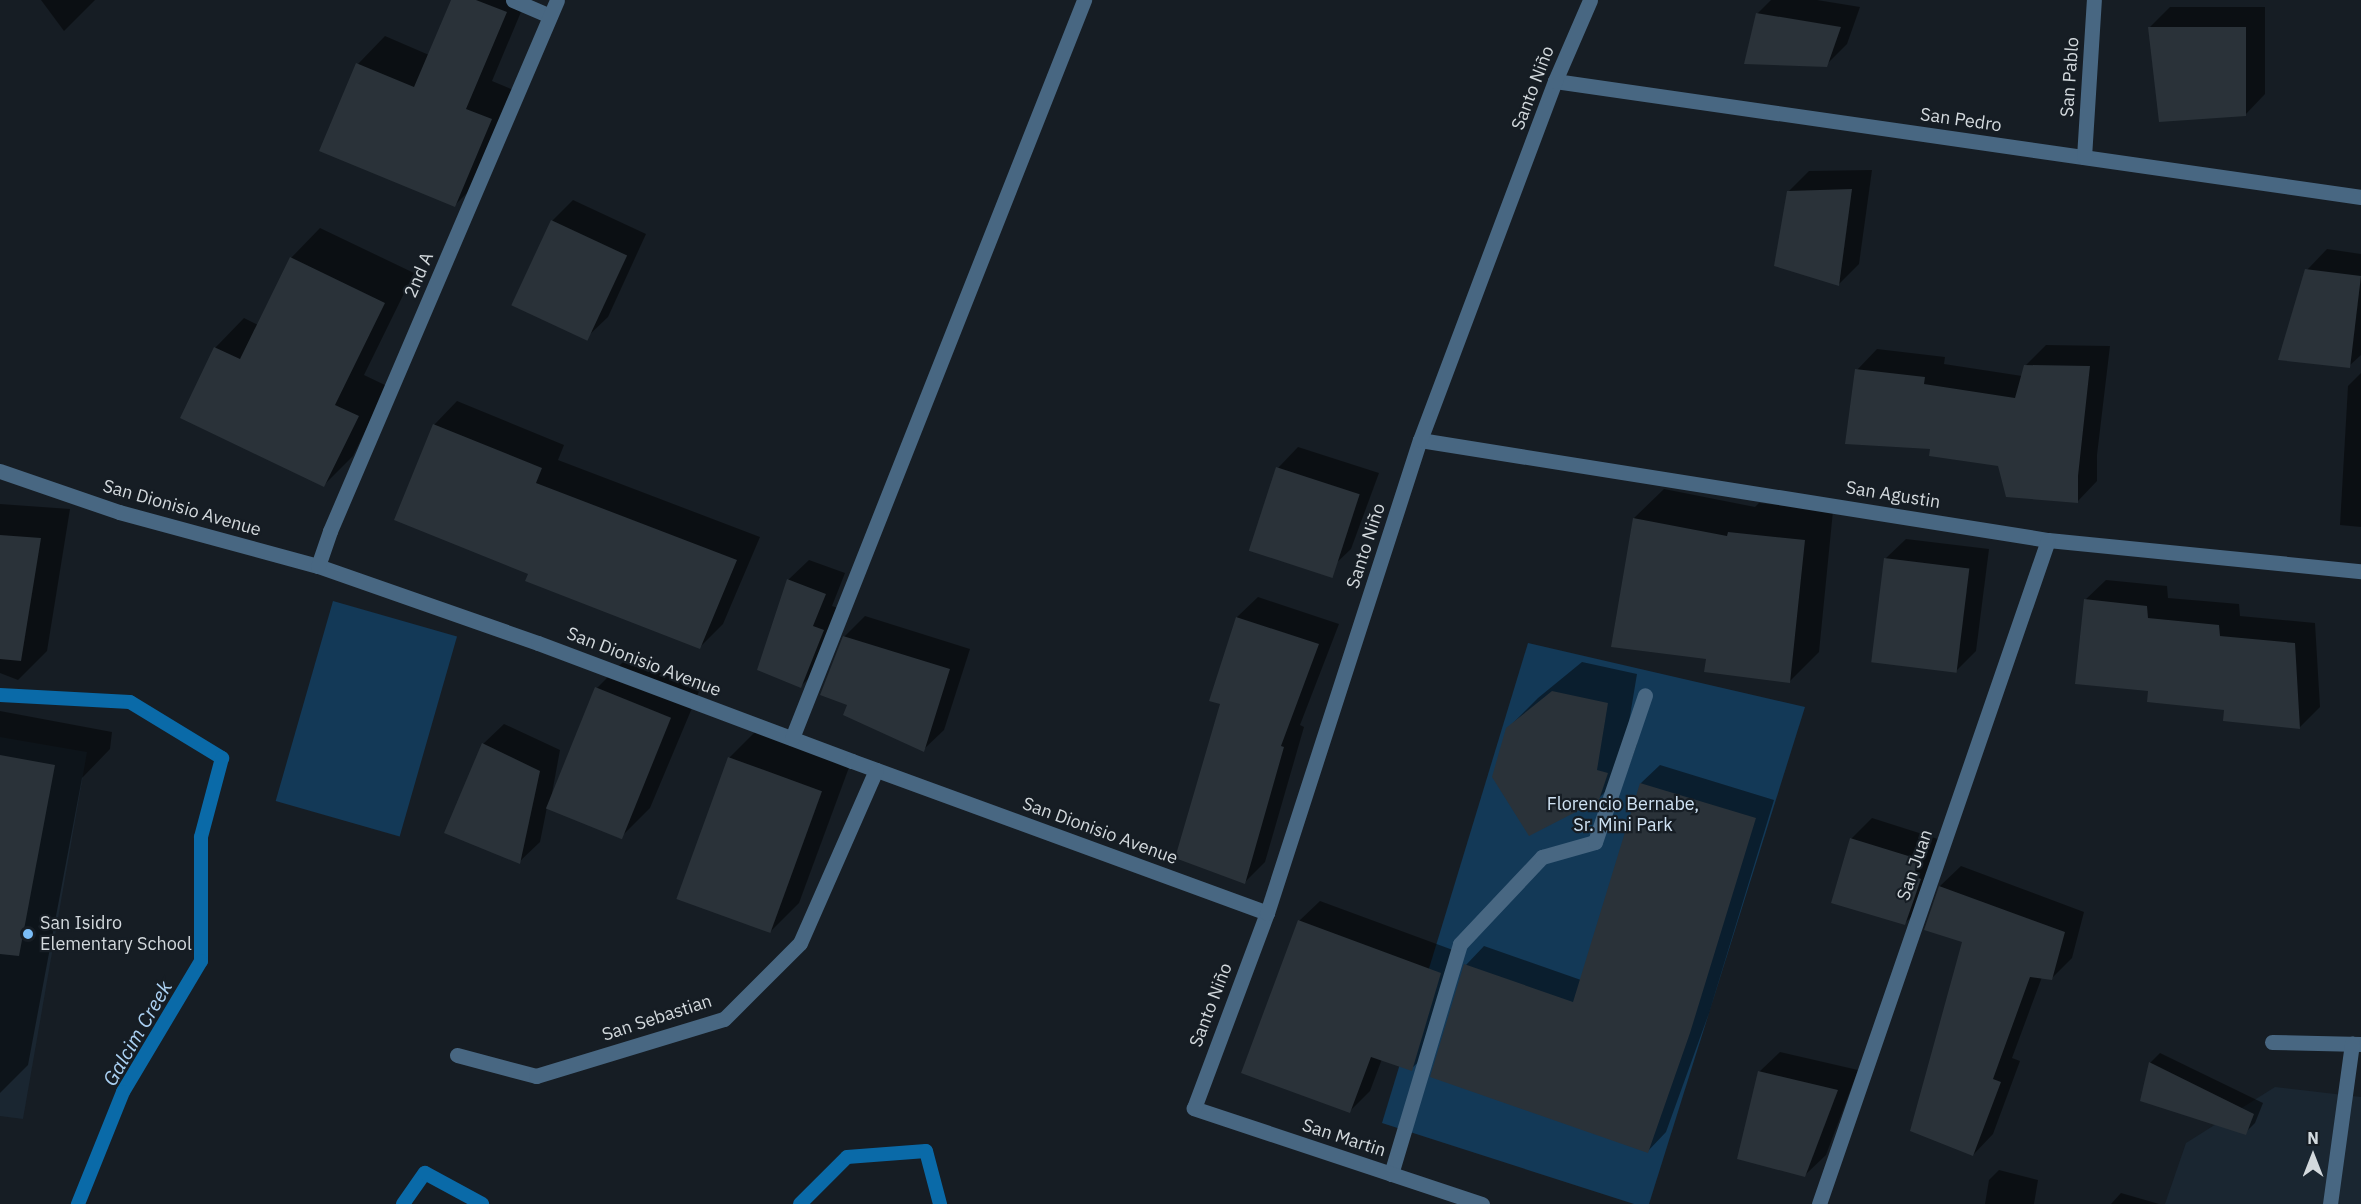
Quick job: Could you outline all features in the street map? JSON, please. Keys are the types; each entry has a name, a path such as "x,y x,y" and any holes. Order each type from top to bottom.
{"street":[{"path":"513,0 550,16"},
{"name":"2nd A","path":"318,566 330,531 557,0"},
{"path":"792,738 1084,0"},
{"name":"Santo Niño","path":"1194,1108 1267,913 1420,440 1556,81 1590,0"},
{"name":"San Pablo","path":"2084,157 2094,0"},
{"name":"San Pedro","path":"1556,81 2361,197"},
{"name":"San Agustin","path":"1420,440 2048,540 2361,571"},
{"name":"San Dionisio Avenue","path":"0,471 118,512 318,566 538,643 1267,913"},
{"name":"San Juan","path":"1819,1204 2048,540"},
{"path":"1391,1174 1460,944 1542,857 1594,842 1645,694"},
{"name":"San Sebastian","path":"457,1055 536,1076 724,1019 800,943 876,770"},
{"path":"2272,1042 2357,1043 2330,1204"},
{"name":"San Martin","path":"1194,1108 1482,1204"}],"shaded area":[{"name":"San Isidro Elementary School","path":"0,737 87,752 23,1119 0,1116"},
{"path":"2275,1087 2361,1097 2361,1204 2165,1204 2186,1143"}],"green space":[{"path":"333,601 457,637 400,836 276,801"},
{"name":"Florencio Bernabe, Sr. Mini Park","path":"1528,643 1805,707 1649,1204 1634,1204 1382,1123"}],"building":[{"path":"451,0 476,0 507,12 466,109 492,119 455,207 319,151 356,63 414,87"},
{"path":"1756,13 1841,27 1827,67 1744,64"},
{"path":"2148,27 2246,27 2246,116 2159,122"},
{"path":"1852,189 1839,286 1774,266 1787,191"},
{"path":"551,220 627,255 587,341 511,305"},
{"path":"290,257 385,303 335,405 359,416 324,487 180,418 214,347 240,359"},
{"path":"2305,269 2361,276 2350,368 2278,360"},
{"path":"2024,365 2090,366 2078,476 2078,503 2006,497 1998,466 1929,456 1930,449 1845,444 1855,369 1925,377 1924,384 2015,398"},
{"path":"433,424 542,468 536,483 737,560 700,649 525,581 528,574 394,520"},
{"path":"1276,467 1360,494 1332,578 1249,551"},
{"path":"1633,518 1727,536 1728,532 1805,540 1790,683 1704,672 1706,659 1611,647"},
{"path":"0,535 41,538 21,661 0,659"},
{"path":"1884,558 1969,568 1957,673 1871,662"},
{"path":"787,579 826,594 813,626 824,630 801,688 757,670"},
{"path":"2084,599 2147,606 2148,618 2219,625 2220,636 2295,643 2300,729 2223,721 2224,710 2147,702 2148,691 2075,684"},
{"path":"1236,617 1319,644 1281,746 1284,747 1245,884 1175,858 1220,704 1209,701"},
{"path":"843,636 950,669 924,752 843,715 847,705 820,695"},
{"path":"595,687 671,718 622,839 546,808"},
{"path":"1552,691 1608,703 1597,770 1608,773 1599,800 1529,836 1492,777 1506,728"},
{"path":"482,743 540,771 520,864 444,833"},
{"path":"0,755 55,765 19,956 0,954"},
{"path":"728,757 822,791 770,933 676,899"},
{"path":"1640,783 1756,818 1690,1033 1648,1153 1430,1077 1464,964 1573,1002"},
{"path":"1850,838 1918,859 1914,876 1921,879 1905,925 1831,903"},
{"path":"1939,886 2065,932 2052,980 2030,977 1993,1079 2001,1082 1973,1156 1910,1131 1962,942 1924,930"},
{"path":"1298,920 1441,973 1412,1071 1371,1057 1350,1113 1241,1073"},
{"path":"2149,1062 2254,1114 2246,1135 2140,1101"},
{"path":"1758,1071 1838,1090 1805,1177 1737,1159"}],"waterway":[{"name":"Galcim Creek","path":"0,695 130,702 222,758 201,837 201,961 123,1092 78,1204"},
{"name":"Galcim Creek","path":"800,1204 847,1157 926,1151 940,1204"},
{"name":"Galcim Creek","path":"403,1204 425,1173 482,1204"}],"place":[{"name":"San Isidro Elementary School","path":"28,934"}]}
